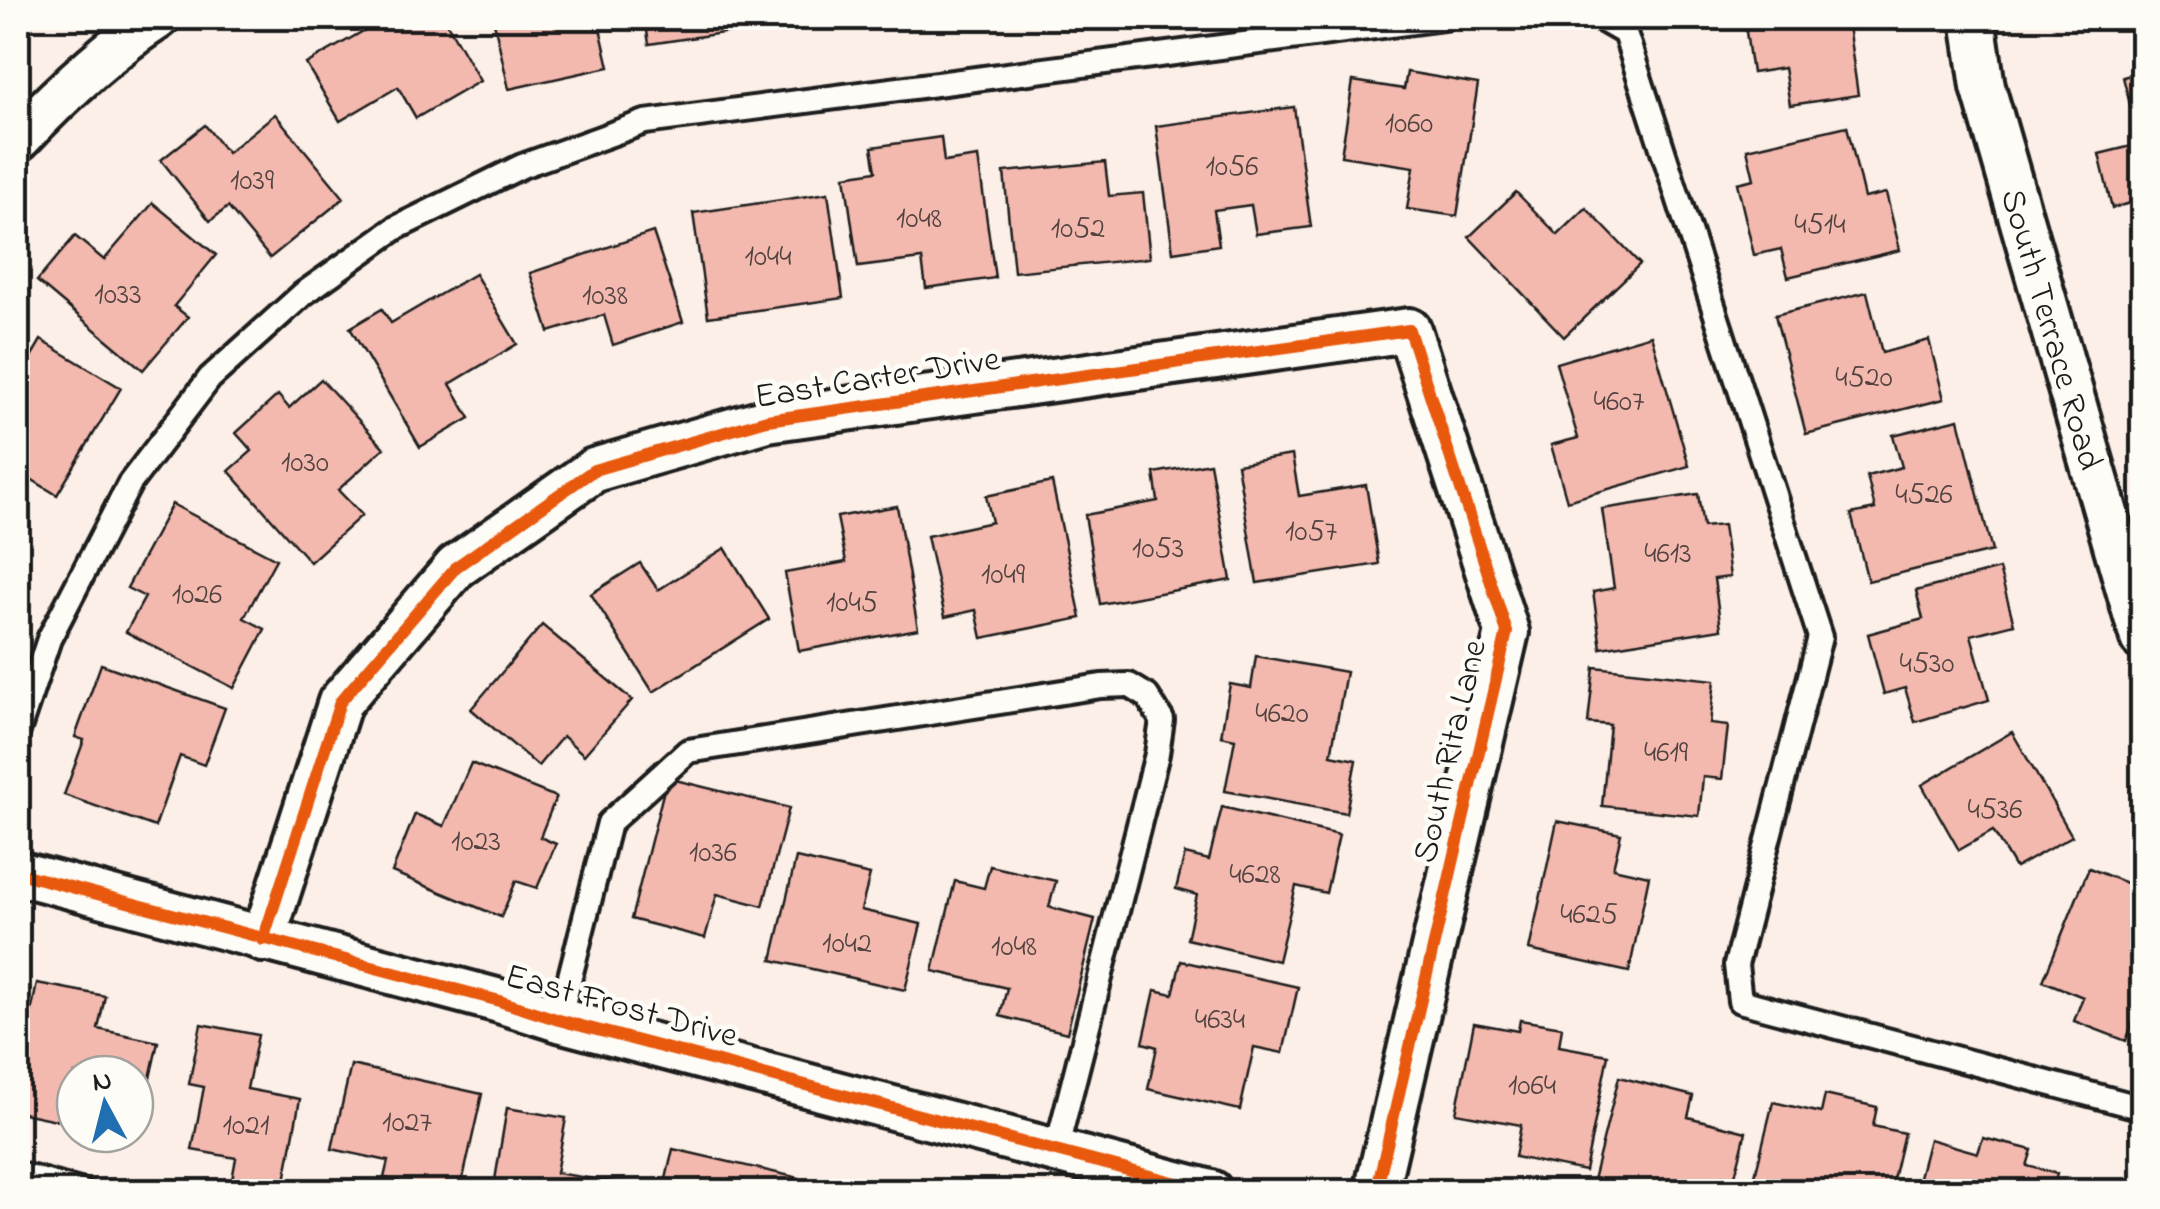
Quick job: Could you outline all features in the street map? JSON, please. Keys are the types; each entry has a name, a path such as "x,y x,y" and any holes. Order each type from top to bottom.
{"street":[{"path":"26,115 157,18"},
{"name":"South Terrace Road","path":"1973,18 1983,88 2142,638"},
{"name":"East Carter Drive","path":"263,940 340,702 456,567 594,470 767,420 1409,330"},
{"name":"South Rita Lane","path":"1376,1192 1507,632 1409,330"},
{"name":"East Frost Drive","path":"18,874 1211,1192"}],"lane":[{"path":"18,732 49,639 141,468 210,378 303,294 396,228 522,166 646,122 1444,18"},
{"path":"1599,18 1626,34 1820,637 1736,965 1740,1002 2142,1108"},
{"path":"559,1020 609,824 688,751 1101,686 1128,685 1148,696 1162,720 1157,754 1056,1150"},
{"path":"18,1174 83,1192"}],"building":[{"path":"386,18 444,18 480,81 416,118 398,87 340,121 306,64"},
{"path":"493,18 621,18 622,23 600,28 609,67 509,89"},
{"path":"645,18 782,18 784,24 649,44"},
{"path":"1744,18 1847,18 1858,95 1790,105 1784,68 1752,73"},
{"path":"1407,72 1478,84 1457,216 1407,209 1414,167 1341,156 1353,81 1404,89"},
{"path":"2142,72 2142,200 2112,208 2099,154 2140,144 2123,77"},
{"path":"1294,107 1311,227 1256,234 1251,205 1214,210 1219,245 1173,252 1156,126"},
{"path":"275,114 344,198 270,258 228,207 210,221 161,160 205,125 227,153"},
{"path":"1847,126 1864,198 1886,193 1900,250 1788,277 1781,249 1754,255 1737,183 1754,179 1747,149"},
{"path":"941,137 944,162 978,157 995,278 926,288 922,259 858,267 845,176 876,171 872,147"},
{"path":"1105,162 1109,196 1143,193 1150,258 1014,272 1004,172"},
{"path":"1516,192 1558,235 1586,208 1640,264 1564,337 1469,237"},
{"path":"828,193 843,298 708,317 693,213"},
{"path":"153,203 216,255 174,306 188,317 143,370 37,281 75,236 104,260"},
{"path":"653,232 683,322 613,345 604,315 549,332 530,273"},
{"path":"475,274 517,344 450,384 470,418 420,447 350,328 382,309 391,323"},
{"path":"1867,292 1882,353 1929,340 1944,399 1806,434 1775,315"},
{"path":"1651,335 1689,466 1567,501 1551,445 1578,438 1556,363"},
{"path":"41,340 121,388 57,495 18,471 18,379"},
{"path":"321,379 384,448 338,490 362,515 310,562 229,471 252,451 236,433 278,395 289,408"},
{"path":"1959,419 1992,551 1868,581 1851,514 1875,509 1867,476 1902,467 1893,435"},
{"path":"1292,455 1299,496 1366,485 1379,564 1257,583 1237,464"},
{"path":"1210,463 1231,580 1100,604 1085,515 1158,501 1154,473"},
{"path":"1052,482 1081,618 982,638 976,610 945,617 927,536 992,522 986,496"},
{"path":"1698,494 1703,527 1723,525 1730,577 1714,579 1721,629 1601,648 1593,592 1614,588 1602,509"},
{"path":"172,504 276,559 244,618 265,629 234,688 126,632 145,597 127,588"},
{"path":"897,506 918,629 799,651 785,573 846,562 837,517"},
{"path":"725,548 769,619 653,692 591,594 640,563 658,590"},
{"path":"1999,569 2014,624 1971,635 1989,700 1915,722 1905,688 1884,694 1868,634 1923,619 1916,591"},
{"path":"542,625 632,700 584,755 563,736 538,766 471,709"},
{"path":"1256,656 1346,672 1331,755 1356,760 1346,813 1225,791 1235,739 1221,736 1230,684 1251,688"},
{"path":"101,664 225,708 204,765 180,756 155,827 64,795 84,740 75,737"},
{"path":"1594,667 1715,680 1710,724 1728,726 1722,779 1703,777 1699,816 1602,806 1610,725 1588,723"},
{"path":"2012,732 2072,836 2015,868 1993,831 1959,850 1922,785"},
{"path":"471,763 556,797 540,837 556,844 537,888 516,881 501,917 392,872 415,814 444,826"},
{"path":"667,778 789,808 763,906 717,894 705,938 631,919"},
{"path":"1222,807 1339,835 1326,893 1296,886 1278,961 1187,939 1197,895 1176,889 1185,854 1209,860"},
{"path":"1557,821 1621,834 1613,868 1649,876 1629,972 1529,950"},
{"path":"796,858 870,875 861,910 921,924 905,990 772,960"},
{"path":"990,866 1056,881 1049,907 1095,919 1067,1033 1000,1016 1007,988 933,971 955,881 984,888"},
{"path":"2089,868 2141,889 2131,913 2142,918 2142,1023 2134,1020 2126,1041 2074,1021 2083,997 2043,981"},
{"path":"1181,961 1298,987 1283,1053 1254,1047 1240,1110 1148,1089 1157,1047 1143,1043 1155,990 1173,994"},
{"path":"37,983 105,996 98,1029 158,1042 155,1056 55,1054 55,1120 18,1112 18,1079"},
{"path":"1520,1020 1562,1027 1559,1046 1608,1055 1585,1171 1515,1157 1521,1125 1456,1113 1474,1023 1518,1031"},
{"path":"201,1024 258,1035 247,1089 300,1099 283,1192 231,1185 236,1158 192,1150 204,1087 189,1084"},
{"path":"351,1065 482,1094 460,1192 441,1192 384,1178 388,1161 332,1149"},
{"path":"1619,1077 1693,1096 1688,1117 1746,1132 1731,1192 1640,1192 1593,1180"},
{"path":"1825,1095 1877,1107 1873,1126 1904,1133 1890,1192 1751,1192 1773,1102 1821,1113"},
{"path":"507,1108 566,1118 556,1173 619,1183 617,1192 493,1192"},
{"path":"1983,1138 2032,1150 2027,1166 2057,1174 2052,1192 1915,1192 1929,1139 1978,1153"},
{"path":"673,1149 799,1178 796,1192 663,1192"}],"cycle path":[{"path":"263,940 340,702 456,567 594,470 767,420 1409,330 1507,632 1376,1192"},
{"path":"18,873 1211,1192"}]}
